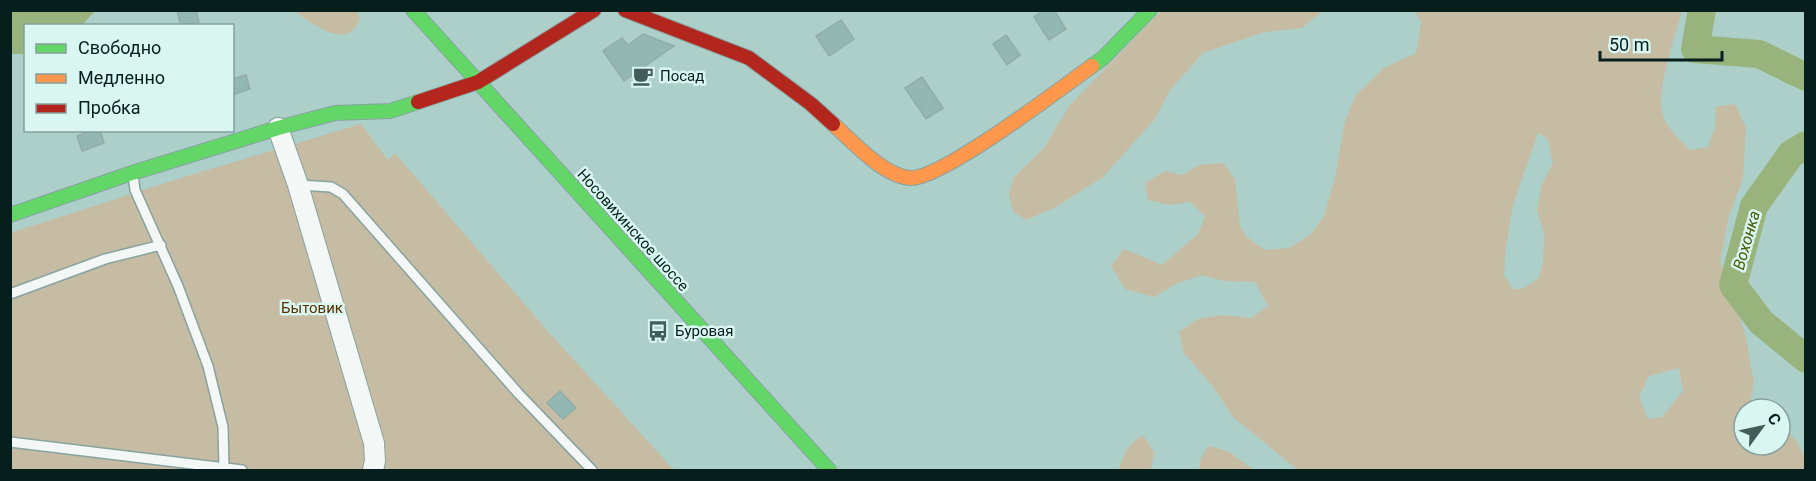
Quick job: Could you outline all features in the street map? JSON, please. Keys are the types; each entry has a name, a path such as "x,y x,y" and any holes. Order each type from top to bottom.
{"street":[{"name":"Носовихинское шоссе","path":"413,10 829,471"},
{"path":"10,215 132,173 278,128 335,113 390,111 478,82 594,10"},
{"path":"625,10 749,58 812,104 881,167 909,178 926,176 984,142 1103,58 1150,10"},
{"path":"278,128 298,185 374,443 373,471"}],"lane":[{"path":"132,173 135,190 178,286 208,366 223,427 224,468"},
{"path":"298,185 331,187 343,194 518,393 592,471"},
{"path":"10,294 105,260 160,245"},
{"path":"10,442 242,471"}],"green space":[{"path":"294,11 357,11 360,18 355,28 347,33 339,34 319,28"},
{"path":"1161,11 1322,11 1302,28 1265,32 1203,53 1170,90 1155,119 1103,177 1056,207 1026,220 1013,211 1009,194 1014,177 1044,148 1069,106"},
{"path":"1415,11 1682,11 1667,62 1662,91 1662,112 1667,123 1673,133 1690,150 1708,147 1715,128 1716,107 1735,104 1746,128 1743,178 1729,216 1720,262 1745,333 1754,383 1751,397 1732,397 1732,457 1792,457 1792,436 1799,444 1804,456 1805,470 1298,470 1233,417 1214,388 1184,353 1179,332 1198,319 1222,315 1251,318 1268,306 1255,282 1223,281 1202,275 1178,283 1154,297 1125,289 1111,266 1124,249 1162,265 1198,234 1205,216 1190,202 1170,205 1148,200 1145,183 1165,171 1182,175 1199,165 1223,163 1235,179 1240,227 1247,237 1265,250 1289,248 1311,234 1324,216 1335,177 1345,121 1355,96 1384,68 1416,53 1421,23","holes":["1538,133 1547,138 1553,163 1541,186 1537,211 1544,233 1543,262 1539,278 1524,288 1514,290 1504,275 1513,205","1679,368 1683,391 1662,417 1648,419 1639,397 1649,376"]},
{"name":"Бытовик","path":"361,124 388,160 395,153 545,328 674,470 11,470 10,233 187,176"},
{"path":"1143,435 1154,452 1151,470 1119,470 1127,450"},
{"path":"1209,446 1229,452 1254,470 1199,470 1201,457"}],"shaded area":[{"path":"11,10 95,10 83,24 24,24 24,54 11,54"}],"building":[{"path":"177,10 196,10 199,22 180,24"},
{"path":"1044,10 1054,10 1066,29 1049,40 1034,17"},
{"path":"841,20 854,39 829,56 816,36"},
{"path":"643,34 674,46 624,81 603,51 622,38 628,45"},
{"path":"1006,35 1020,55 1007,65 993,44"},
{"path":"246,75 250,89 234,94 234,78"},
{"path":"922,77 943,108 926,119 905,88"},
{"path":"82,132 101,132 104,143 82,151 77,136 83,134"},
{"path":"560,391 576,408 563,419 547,403"}],"waterway":[{"name":"Вохонка","path":"1702,10 1695,49 1759,54 1806,77"},
{"name":"Вохонка","path":"1806,145 1791,154 1754,206 1733,285 1761,322 1806,359"}],"traffic: fast":[{"path":"413,10 829,470"},
{"path":"1092,66 1103,58 1150,10"},
{"path":"10,215 132,173 278,128 335,113 390,111 418,102"}],"traffic: slow":[{"path":"833,124 868,157 889,171 910,178 925,175 1001,131 1092,66"}],"traffic: jam":[{"path":"418,102 478,82 594,10"},
{"path":"625,10 749,58 811,104 833,124"}],"place":[{"name":"Посад","path":"643,76"},
{"name":"Буровая","path":"658,331"}]}
